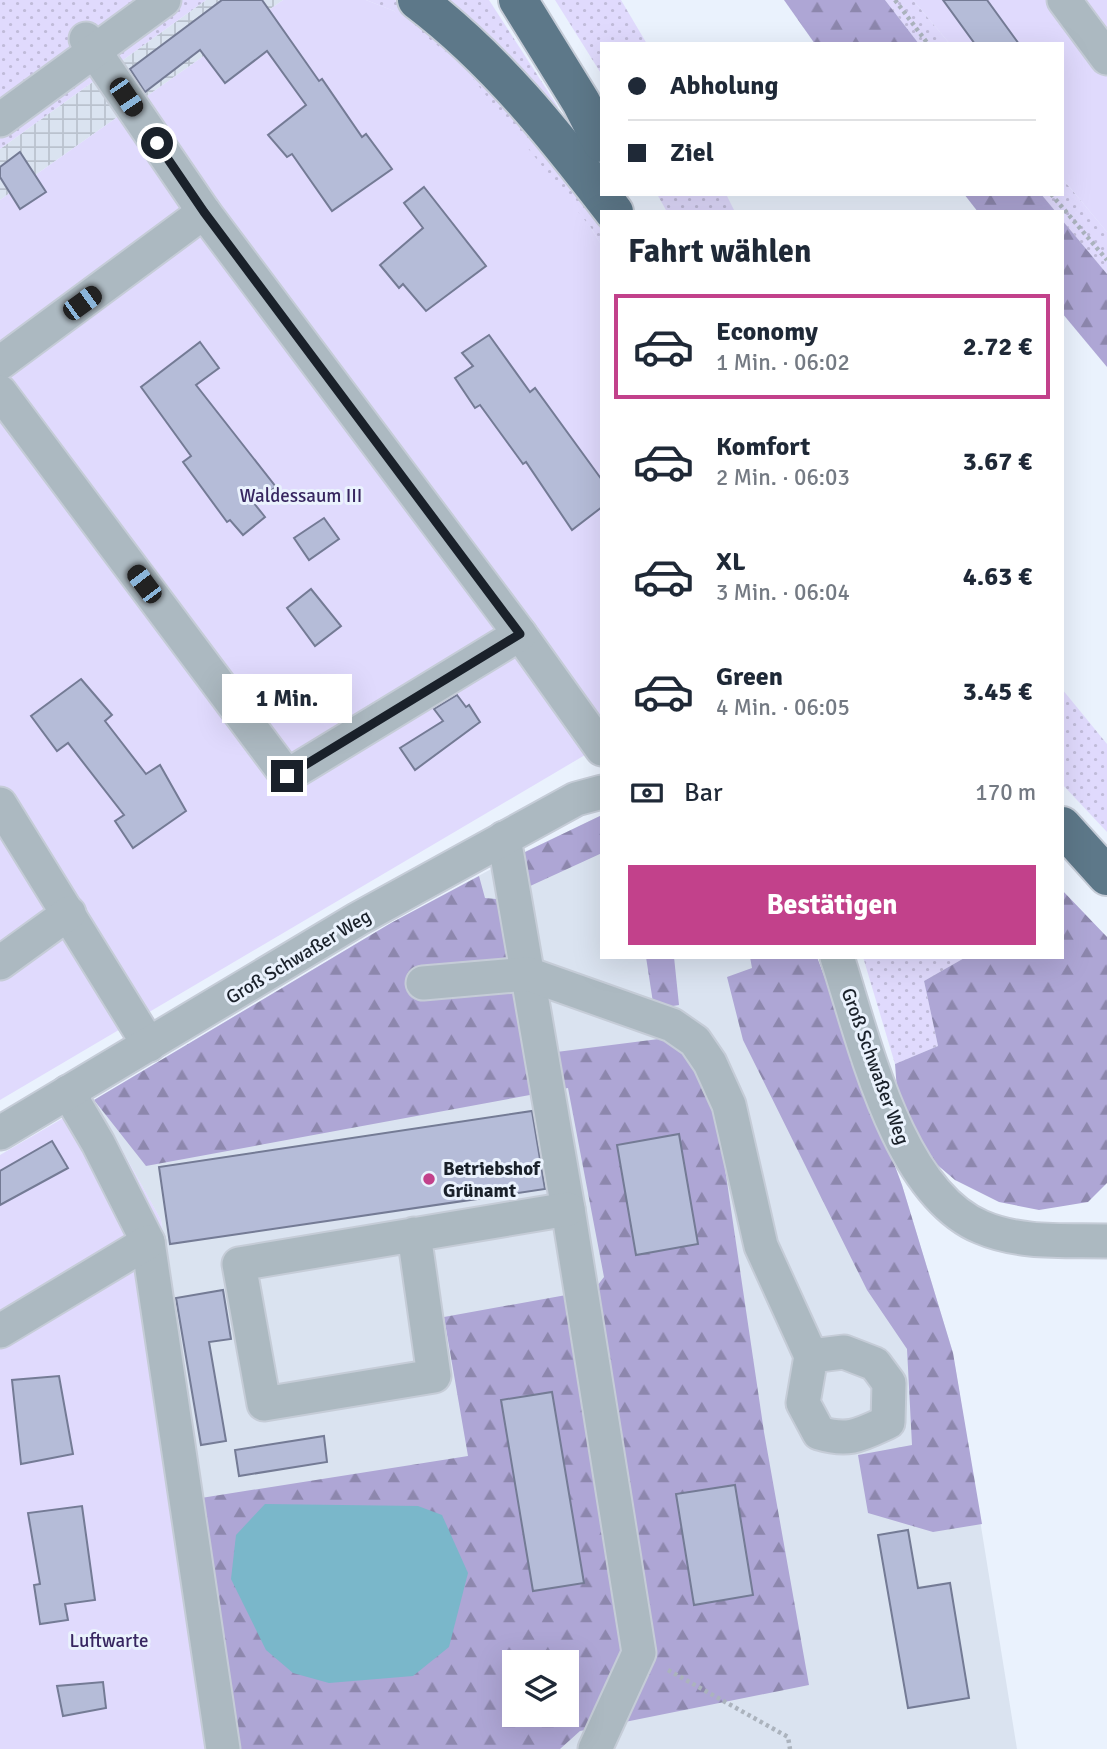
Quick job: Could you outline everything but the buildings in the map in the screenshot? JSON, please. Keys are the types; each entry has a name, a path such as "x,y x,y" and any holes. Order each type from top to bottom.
{"highway":[{"path":"417,0 470,43 545,123 600,194"},
{"path":"519,0 600,138"},
{"path":"602,196 612,210"},
{"path":"1064,828 1107,876"}],"street":[{"path":"0,120 91,45 164,0"},
{"path":"1064,0 1107,58"},
{"path":"91,45 204,212 520,634 600,746"},
{"path":"0,363 204,212"},
{"path":"0,392 287,776 520,634"},
{"name":"Groß Schwaßer Weg","path":"0,1133 358,919 576,799 600,793"},
{"path":"0,804 149,1045"},
{"path":"504,838 568,1209 639,1653 595,1749"},
{"path":"0,963 69,913"},
{"name":"Groß Schwaßer Weg","path":"838,959 873,1070 900,1138 922,1177 944,1203 980,1227 1024,1239 1107,1241"},
{"path":"423,983 527,974 673,1026 695,1041 710,1063 729,1105 761,1245 811,1356"},
{"path":"68,1092 98,1143 148,1242 223,1749"},
{"path":"414,1234 434,1376 264,1404 239,1264 414,1234 568,1209"},
{"path":"0,1331 148,1242"}],"path":[{"path":"895,0 926,42"},
{"path":"1053,196 1107,260"},
{"path":"639,1653 788,1737 790,1749"}],"shaded area":[{"path":"206,0 283,0 0,200 0,149"},
{"name":"Betriebshof Grünamt","path":"600,816 600,959 818,959 902,1185 953,1353 1017,1749 234,1749 161,1220 94,1100 391,923 508,860"}],"green space":[{"path":"0,0 206,0 0,149"},
{"name":"Waldessaum III","path":"283,0 366,0 394,11 462,65 600,243 600,746 0,1100 0,200"},
{"path":"366,0 395,0 463,53 598,223 600,243 591,228 394,11"},
{"path":"441,0 489,0 558,107 552,110"},
{"path":"555,0 621,0 646,42 600,42 600,72"},
{"path":"784,0 885,0 917,42 814,42"},
{"path":"885,0 913,0 948,42 917,42"},
{"path":"913,0 1107,0 1107,232 1064,180 1064,42 948,42"},
{"path":"1064,180 1107,232 1107,274 1064,222 1064,210 1054,210 1043,196 1064,196"},
{"path":"658,196 727,196 734,210 666,210"},
{"path":"966,196 1043,196 1054,210 976,210"},
{"path":"1064,222 1107,274 1107,367 1064,315"},
{"path":"1064,691 1107,744 1107,832 1064,786"},
{"path":"600,816 600,854 528,887 523,853"},
{"path":"479,876 485,898 507,900 525,1056 698,1034 715,1101 764,1432 809,1685 580,1731 560,1749 234,1749 201,1498 468,1456 444,1317 594,1290 604,1277 568,1088 146,1166 94,1100 391,923"},
{"path":"1064,892 1107,937 1107,1183 1088,1202 1039,1210 999,1202 955,1180 921,1151 898,1103 895,1064 938,1046 924,981 962,959 1064,959"},
{"path":"646,959 674,959 679,1005 654,1009"},
{"path":"750,959 818,959 902,1185 953,1353 982,1524 933,1532 868,1513 858,1455 912,1445 907,1349 867,1290 743,1040 727,977 752,968"},
{"path":"864,959 962,959 924,981 938,1046 895,1064"},
{"name":"Luftwarte","path":"94,1100 161,1220 234,1749 0,1749 0,1155"}],"water":[{"path":"265,1504 418,1506 442,1515 468,1573 449,1647 413,1676 329,1683 293,1673 266,1650 231,1579 236,1535"}],"place":[{"name":"Betriebshof Grünamt","path":"429,1179"}],"route":[{"path":"157,143 204,212 520,634 287,776"}]}
